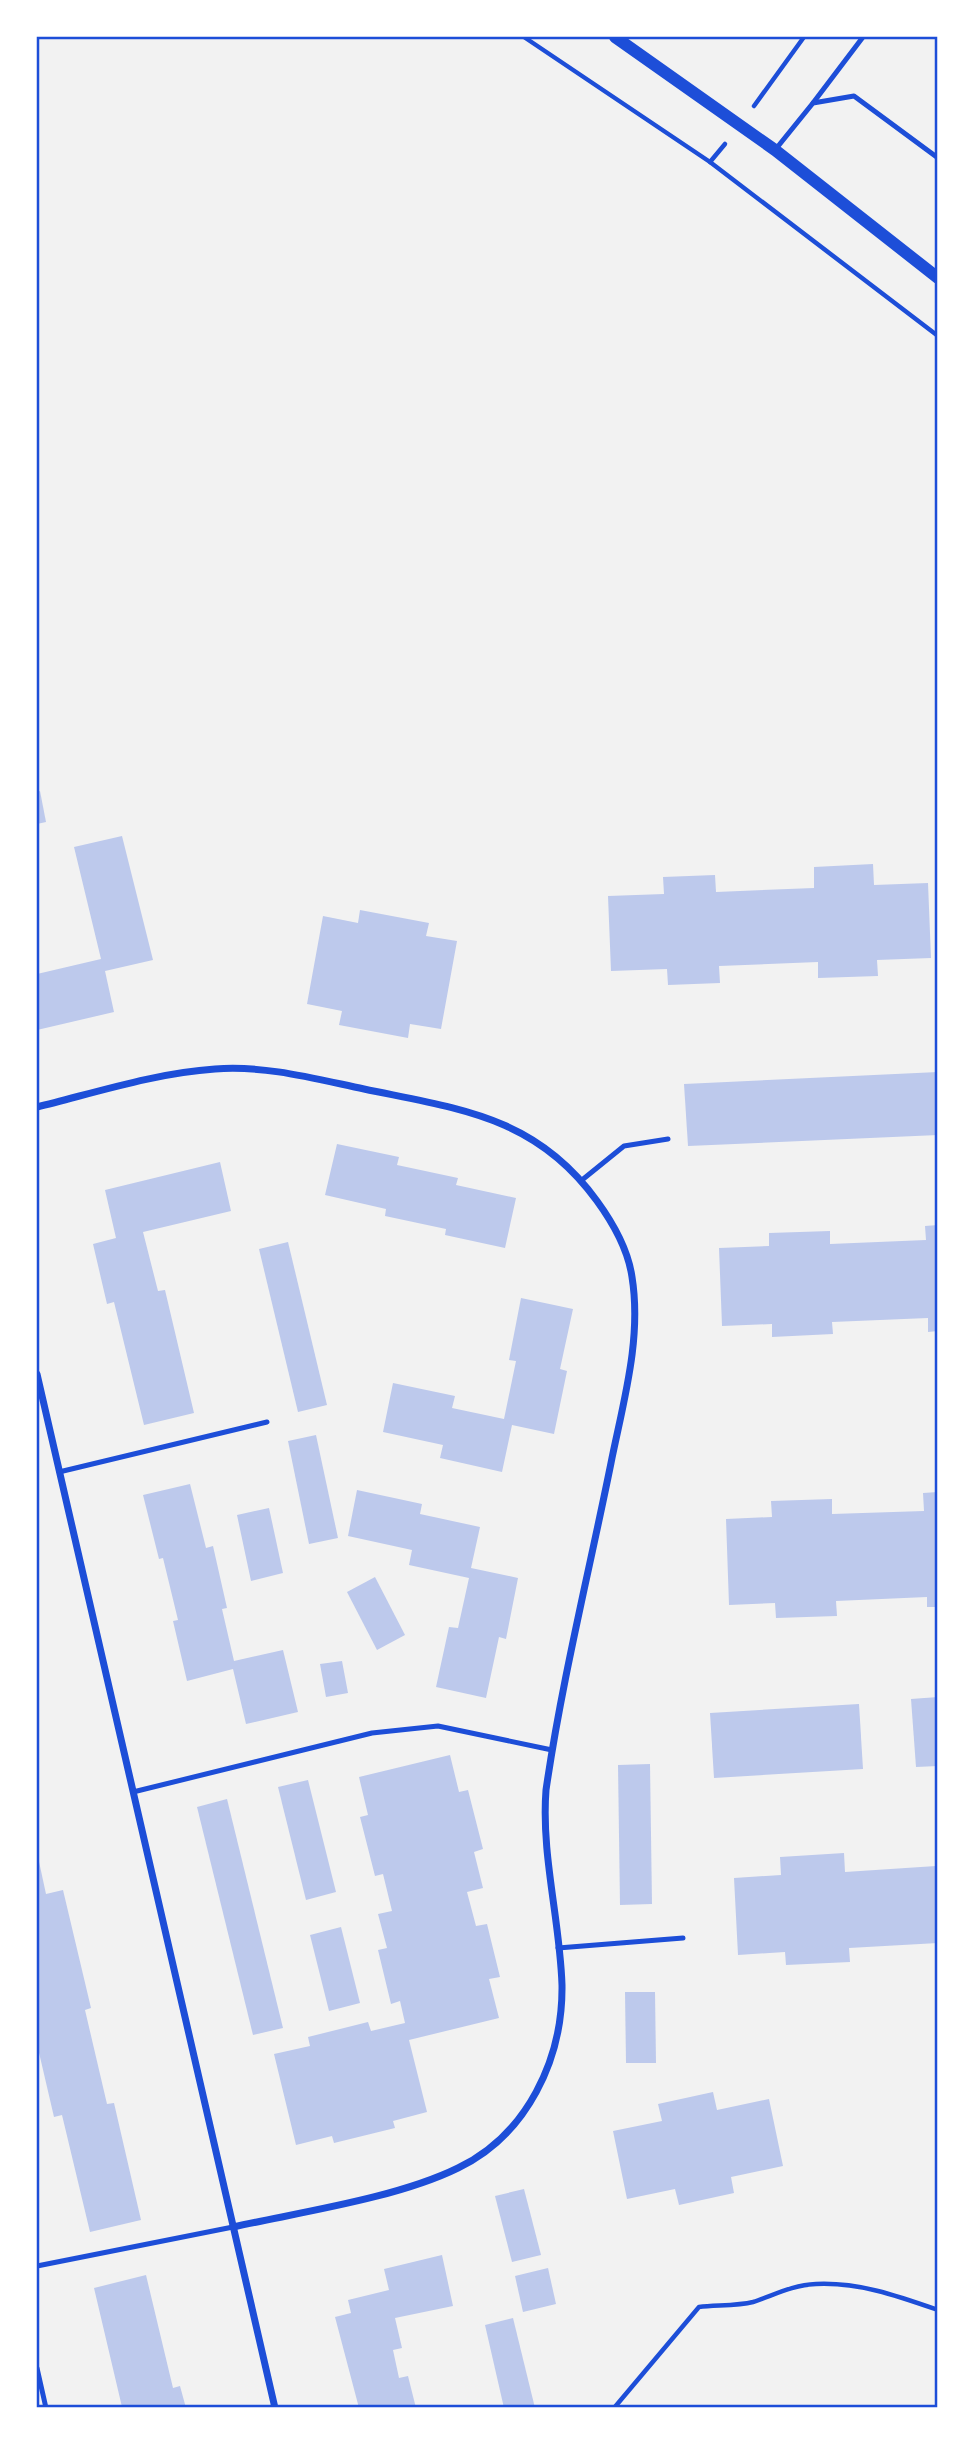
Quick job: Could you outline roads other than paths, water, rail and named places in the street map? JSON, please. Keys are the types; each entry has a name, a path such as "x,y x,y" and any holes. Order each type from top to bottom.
{"street":[{"path":"615,37 775,150 938,278"},
{"path":"37,1107 214,1069 257,1069 459,1109 529,1135 552,1151 582,1180 608,1216 623,1245 632,1277 631,1360 552,1750 544,1818 558,1948 560,2008 553,2055 519,2120 491,2148 458,2168 406,2187 233,2227"},
{"path":"37,1374 275,2408"}],"lane":[{"path":"775,150 863,37"},
{"path":"813,103 854,96 938,158"},
{"path":"582,1180 624,1146 668,1139"},
{"path":"58,1472 267,1422"},
{"path":"133,1792 401,1728 439,1726 481,1732 552,1750"},
{"path":"558,1948 683,1938"},
{"path":"37,2266 233,2227"},
{"path":"37,2368 46,2408"}]}
